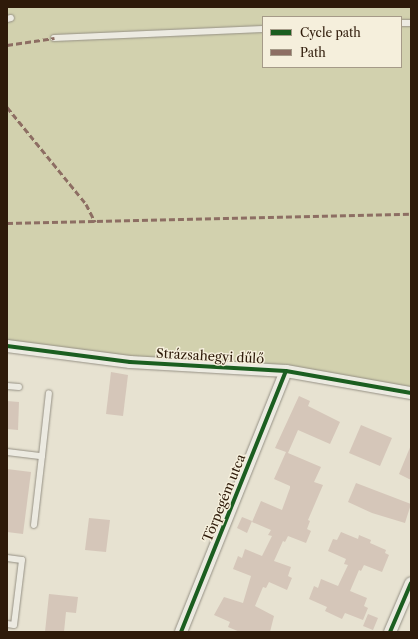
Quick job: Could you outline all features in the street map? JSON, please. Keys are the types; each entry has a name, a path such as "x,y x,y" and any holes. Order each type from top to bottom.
{"street":[{"name":"Strázsahegyi dűlő","path":"7,346 130,362 286,371 411,393"},
{"name":"Törpegém utca","path":"182,632 286,371"},
{"path":"390,632 411,583"}],"lane":[{"path":"54,38 262,29"},
{"path":"7,386 19,387"},
{"path":"34,525 49,393"},
{"path":"7,452 42,456"},
{"path":"7,558 22,560 14,625 7,624"}],"green space":[{"path":"7,7 411,7 411,393 286,371 130,362 7,342"}],"building":[{"path":"111,372 128,375 123,416 106,414"},
{"path":"299,396 310,401 308,406 340,422 330,444 298,430 288,453 321,467 314,482 323,485 308,520 310,521 307,529 311,531 306,543 288,536 285,542 283,541 274,561 291,567 288,576 292,578 287,590 269,582 266,588 263,587 255,606 274,616 270,632 240,632 228,627 230,622 214,615 224,597 243,603 251,576 233,569 238,556 242,558 245,549 262,556 272,536 268,535 271,530 252,522 261,501 282,510 290,486 274,479 286,452 275,448"},
{"path":"7,401 19,402 18,430 7,429"},
{"path":"361,425 392,438 380,466 349,453"},
{"path":"411,445 411,480 399,474"},
{"path":"7,469 31,472 23,534 7,532"},
{"path":"356,483 411,504 405,523 372,513 348,502"},
{"path":"242,517 252,521 247,533 237,528"},
{"path":"89,518 110,520 106,552 85,550"},
{"path":"341,532 358,539 359,535 371,540 370,543 386,550 385,553 389,555 382,572 364,565 361,571 359,570 350,591 367,598 364,606 368,608 363,620 345,613 342,619 325,611 327,607 309,599 314,586 318,588 321,579 338,586 348,565 344,564 346,559 328,551 333,539 337,540"},
{"path":"49,594 78,597 76,613 66,612 64,632 45,632"},
{"path":"368,614 378,618 373,630 363,626"}],"marked path":[{"path":"7,45 54,38"},
{"path":"7,107 86,204 95,222"},
{"path":"7,223 411,214"}],"cycle path":[{"path":"7,346 130,362 286,371 411,393"},
{"path":"181,632 286,371"},
{"path":"390,632 411,583"}]}
